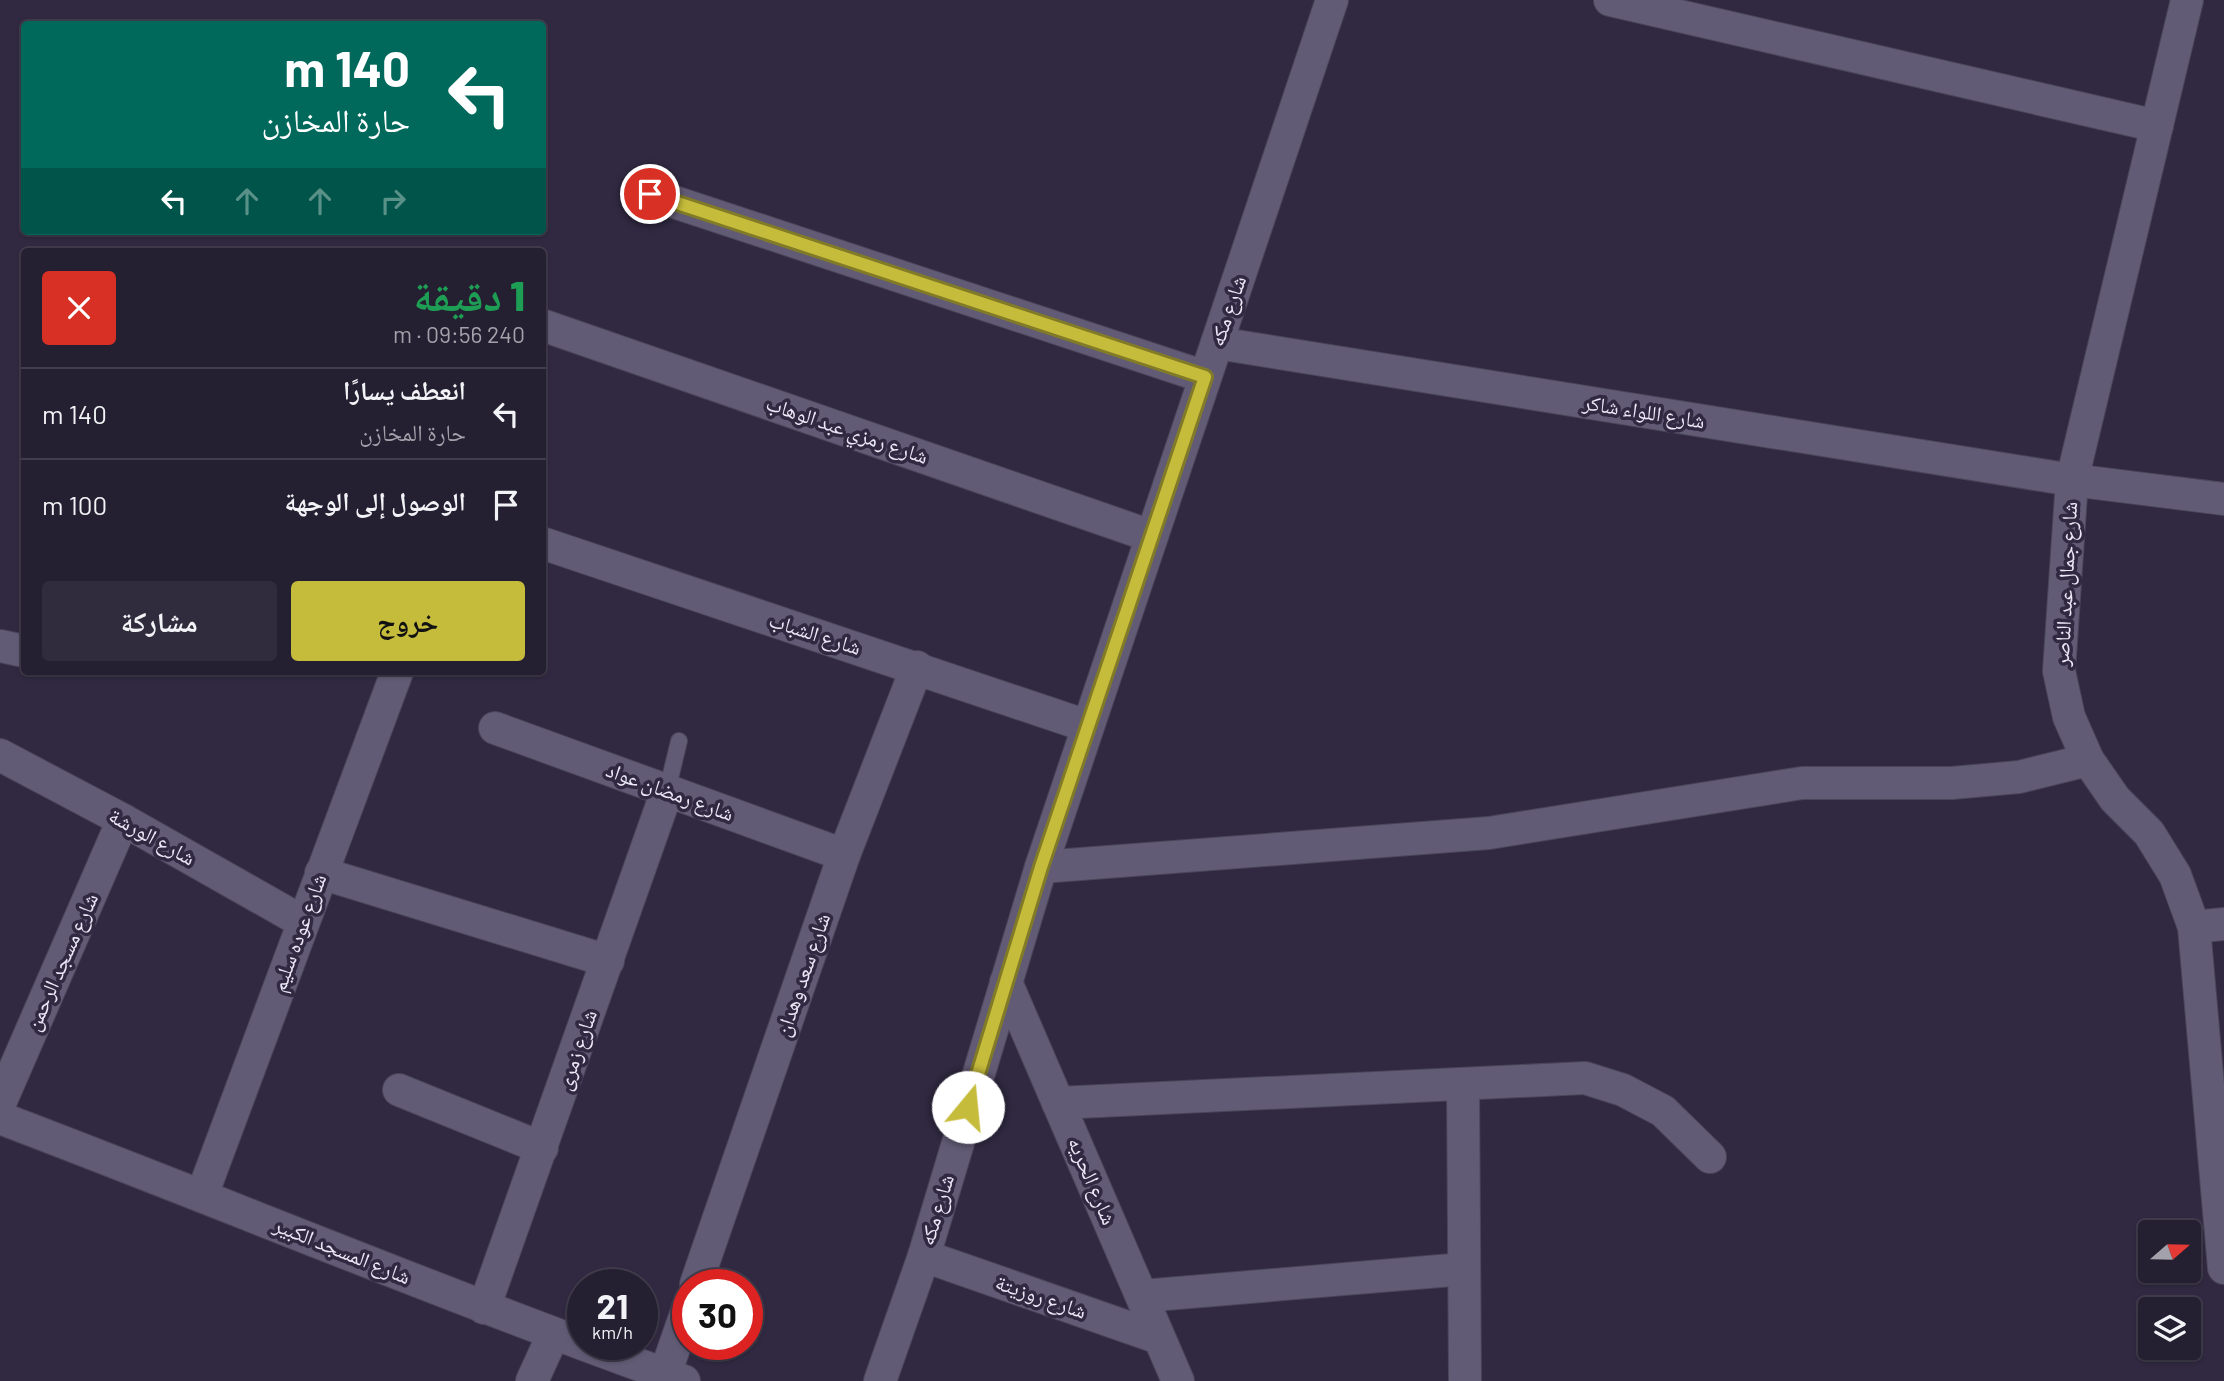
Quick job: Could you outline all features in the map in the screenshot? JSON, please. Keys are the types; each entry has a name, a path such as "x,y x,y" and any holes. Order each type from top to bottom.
{"street":[{"name":"شارع مكه","path":"880,1381 923,1256 1041,867 1087,726 1332,0"},
{"path":"1610,0 2157,126"},
{"name":"شارع جمال عبد الناصر","path":"2187,0 2072,480 2059,671 2069,716 2088,760 2115,799 2149,833 2209,925 2224,1268"},
{"path":"650,194 1205,377"},
{"name":"شارع رمزي عبد الوهاب","path":"546,326 1151,536"},
{"name":"شارع اللواء شاكر","path":"1217,343 2072,480 2224,499"},
{"name":"شارع الشباب","path":"546,544 1087,726"},
{"path":"0,646 21,650"},
{"name":"شارع سعد وهدان","path":"701,1269 845,855 917,667"},
{"name":"شارع عوده سليم","path":"202,1195 396,675"},
{"name":"شارع رمضان عواد","path":"495,728 845,855"},
{"name":"شارع الورشة","path":"0,755 123,820 303,922"},
{"path":"1041,867 1489,833 1802,783 1952,783 2019,777 2088,760"},
{"name":"شارع زمرى","path":"484,1308 667,791"},
{"name":"شارع مسجد الرحمن","path":"0,1103 123,820"},
{"path":"321,873 608,961"},
{"name":"شارع الحريه","path":"1006,982 1178,1381"},
{"path":"1058,1103 1585,1078 1623,1090 1663,1111 1710,1157"},
{"path":"1463,1084 1465,1381"},
{"path":"399,1090 542,1148"},
{"name":"شارع المسجد الكبير","path":"0,1118 202,1195 553,1335 675,1377"},
{"name":"شارع روزيتة","path":"923,1256 1159,1338"},
{"path":"1142,1296 1465,1269"},
{"path":"532,1381 553,1335"}],"lane":[{"path":"667,791 679,741"}],"route":[{"path":"650,194 1205,377 1041,867 968,1107"}]}
